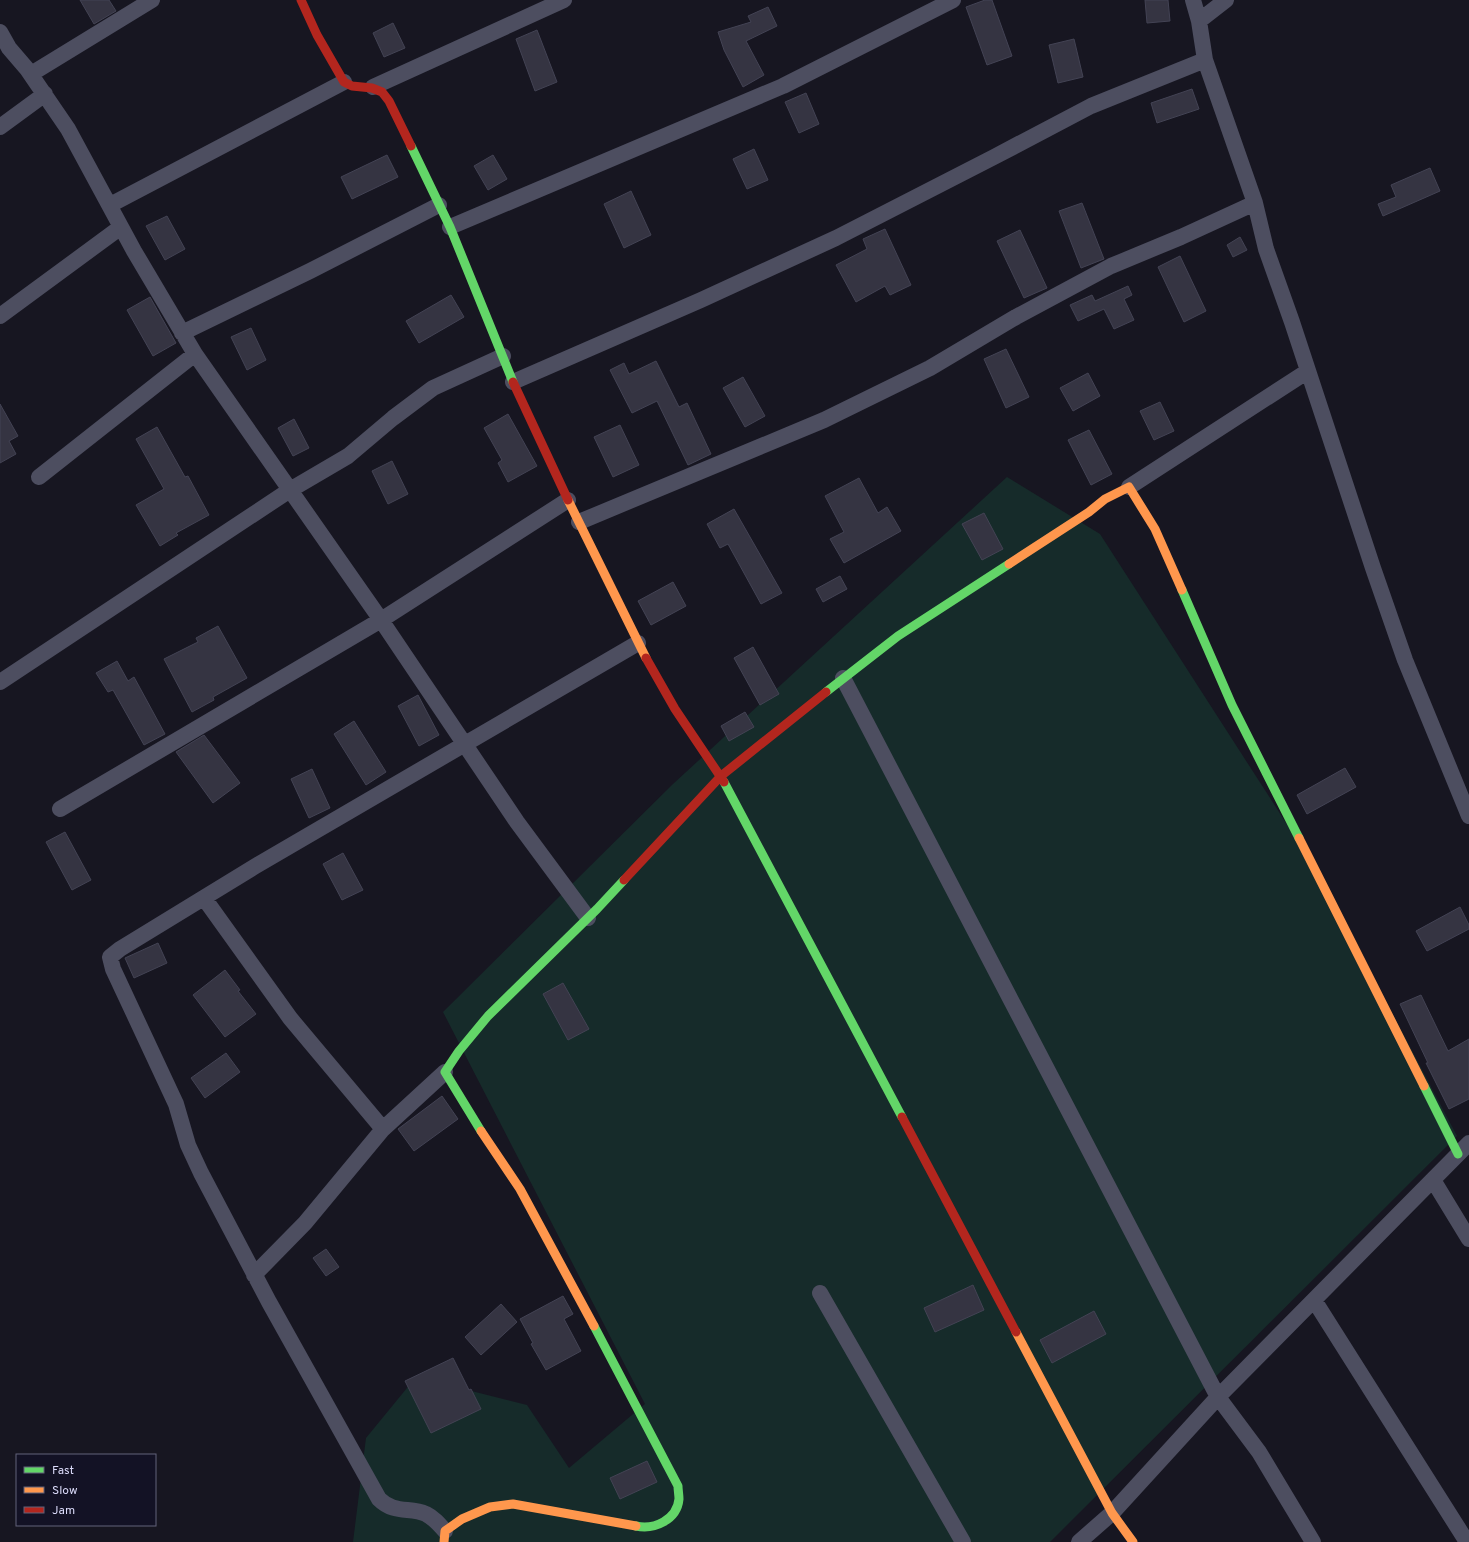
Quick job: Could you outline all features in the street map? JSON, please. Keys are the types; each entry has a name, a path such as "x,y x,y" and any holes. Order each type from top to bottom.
{"street":[{"path":"31,74 152,0"},
{"path":"301,0 317,35 344,82 354,87 373,87 564,0"},
{"path":"450,227 783,86 953,0"},
{"path":"1193,0 1199,21 1205,60 1255,204 1266,249 1405,660 1469,816"},
{"path":"1199,21 1226,0"},
{"path":"0,32 9,48 31,74 68,128 134,251 182,333 381,620 463,744 517,822 588,918"},
{"path":"513,382 701,300 836,238 1091,106 1205,60"},
{"path":"110,205 344,82"},
{"path":"373,87 381,91 389,101 450,227 513,382 568,500 638,643 675,709 721,776 1112,1513 1133,1542"},
{"path":"0,127 45,94"},
{"path":"182,333 310,271 439,204"},
{"path":"579,522 824,420 930,368 1016,317 1111,266 1255,204"},
{"path":"0,316 121,227"},
{"path":"39,477 196,354"},
{"path":"0,682 290,490 348,456 393,418 433,388 503,356"},
{"path":"254,1275 305,1223 383,1129 445,1072 488,1016 588,918 721,776 898,636 1089,512 1105,499 1129,487 1308,371"},
{"path":"1079,1542 1112,1513 1218,1397 1464,1149 1232,705 1155,529 1129,487"},
{"path":"60,809 381,620 568,500"},
{"path":"445,1072 478,1127 520,1189 678,1486 679,1500 673,1515 660,1525 641,1528 514,1504 490,1507 462,1519 444,1536 434,1519 425,1513 385,1506 378,1499 254,1275 201,1173 188,1145 176,1104 113,969 110,957 120,949 204,898 463,744 638,643"},
{"path":"843,678 1218,1397 1259,1452 1313,1542"},
{"path":"204,898 290,1018 383,1129"},
{"path":"1433,1180 1469,1239"},
{"path":"820,1293 962,1542"},
{"path":"1314,1300 1467,1542"}],"green space":[{"path":"1007,477 1100,534 1317,871 1457,1136 1050,1542 353,1542 366,1438 416,1377 527,1405 569,1468 645,1404 443,1012 673,784"}],"building":[{"path":"80,0 109,0 116,11 94,24"},
{"path":"985,0 992,0 1012,56 987,65 966,7"},
{"path":"1145,0 1168,0 1170,21 1147,23"},
{"path":"768,7 777,26 746,41 764,75 743,87 724,50 718,32 751,22 748,16"},
{"path":"393,23 405,48 384,57 373,33"},
{"path":"537,30 557,82 535,91 516,39"},
{"path":"1074,39 1083,77 1058,83 1049,45"},
{"path":"1192,89 1199,109 1157,123 1151,103"},
{"path":"806,93 819,124 799,133 785,102"},
{"path":"754,149 768,180 747,189 733,159"},
{"path":"387,155 398,177 352,199 341,177"},
{"path":"493,155 507,179 488,190 474,166"},
{"path":"1430,168 1440,191 1383,216 1378,204 1396,197 1391,185"},
{"path":"631,191 651,235 624,248 604,204"},
{"path":"1082,203 1104,259 1081,268 1059,211"},
{"path":"167,216 185,249 165,260 146,226"},
{"path":"885,229 911,285 890,295 885,286 856,302 836,265 867,249 863,239"},
{"path":"1020,230 1047,288 1024,298 997,241"},
{"path":"1240,237 1247,250 1233,257 1227,245"},
{"path":"1180,256 1206,311 1184,322 1158,267"},
{"path":"1128,286 1132,295 1124,299 1134,320 1114,329 1104,309 1078,321 1070,305 1092,295 1095,301"},
{"path":"451,295 464,317 419,343 406,321"},
{"path":"150,297 176,343 153,356 127,310"},
{"path":"251,328 266,360 247,370 231,337"},
{"path":"1006,349 1029,397 1006,408 984,359"},
{"path":"656,361 679,407 687,403 711,454 688,465 657,401 632,413 610,370 624,363 629,374"},
{"path":"1088,373 1100,396 1073,411 1060,388"},
{"path":"743,377 765,416 745,427 723,388"},
{"path":"1160,402 1174,431 1154,440 1140,411"},
{"path":"0,404 18,436 9,441 16,454 0,463"},
{"path":"508,414 537,466 508,482 498,463 502,460 484,428"},
{"path":"294,419 309,448 293,456 278,428"},
{"path":"620,425 639,465 613,477 594,437"},
{"path":"157,427 185,477 188,476 209,515 176,533 178,535 160,546 136,505 164,489 136,439"},
{"path":"1089,430 1112,474 1091,485 1068,440"},
{"path":"392,461 408,494 388,504 372,471"},
{"path":"859,478 878,513 887,507 901,531 844,563 830,539 844,532 825,496"},
{"path":"734,509 782,593 761,604 728,544 720,548 707,524"},
{"path":"984,513 1003,549 982,560 962,524"},
{"path":"840,576 847,589 823,602 816,589"},
{"path":"673,582 686,606 651,625 638,601"},
{"path":"218,626 247,678 213,697 214,700 192,712 164,659 198,642 196,638"},
{"path":"753,647 779,694 760,705 734,658"},
{"path":"117,661 128,681 134,677 165,734 144,745 113,690 108,692 96,673"},
{"path":"418,695 439,735 419,746 398,706"},
{"path":"745,712 754,727 729,741 721,726"},
{"path":"354,721 386,772 366,785 334,734"},
{"path":"204,735 240,783 213,803 176,752"},
{"path":"1345,768 1356,787 1307,814 1297,795"},
{"path":"312,769 330,808 309,818 291,779"},
{"path":"65,832 91,880 72,890 46,842"},
{"path":"343,853 363,890 342,900 323,864"},
{"path":"1460,907 1469,925 1469,929 1427,951 1416,931"},
{"path":"158,943 167,963 134,978 125,958"},
{"path":"225,970 240,990 238,991 256,1014 225,1037 193,995"},
{"path":"563,983 589,1029 568,1040 543,994"},
{"path":"1421,995 1448,1051 1469,1039 1469,1099 1449,1109 1426,1063 1428,1063 1400,1004"},
{"path":"226,1053 240,1072 205,1098 191,1078"},
{"path":"442,1096 458,1119 414,1151 398,1129"},
{"path":"326,1249 339,1267 326,1276 313,1258"},
{"path":"973,1285 984,1310 935,1332 924,1308"},
{"path":"563,1296 573,1314 564,1319 581,1351 546,1370 531,1344 533,1343 520,1319"},
{"path":"501,1304 517,1322 481,1355 465,1337"},
{"path":"1094,1311 1106,1334 1052,1363 1040,1340"},
{"path":"453,1358 469,1390 471,1389 481,1409 431,1433 405,1381"},
{"path":"647,1461 657,1482 620,1499 610,1478"}],"traffic: fast":[{"path":"411,146 450,227 513,382"},
{"path":"826,692 898,636 1009,564"},
{"path":"1182,590 1232,705 1299,838"},
{"path":"724,782 902,1117"},
{"path":"481,1131 445,1072 459,1051 488,1016 597,909 624,880"},
{"path":"1424,1086 1458,1154"},
{"path":"594,1326 678,1486 679,1499 674,1513 669,1518 657,1525 643,1527 636,1526"}],"traffic: slow":[{"path":"1009,564 1089,512 1105,499 1129,487 1155,529 1182,590"},
{"path":"568,500 646,658"},
{"path":"1299,838 1424,1086"},
{"path":"481,1131 520,1189 594,1326"},
{"path":"1016,1332 1112,1513 1133,1542"},
{"path":"444,1542 445,1531 462,1519 490,1507 513,1504 636,1526"}],"traffic: jam":[{"path":"301,0 317,35 344,82 352,86 372,88 382,92 389,101 411,146"},
{"path":"513,382 568,500"},
{"path":"646,658 675,709 724,782"},
{"path":"624,880 721,776 826,692"},
{"path":"902,1117 1016,1332"}]}
